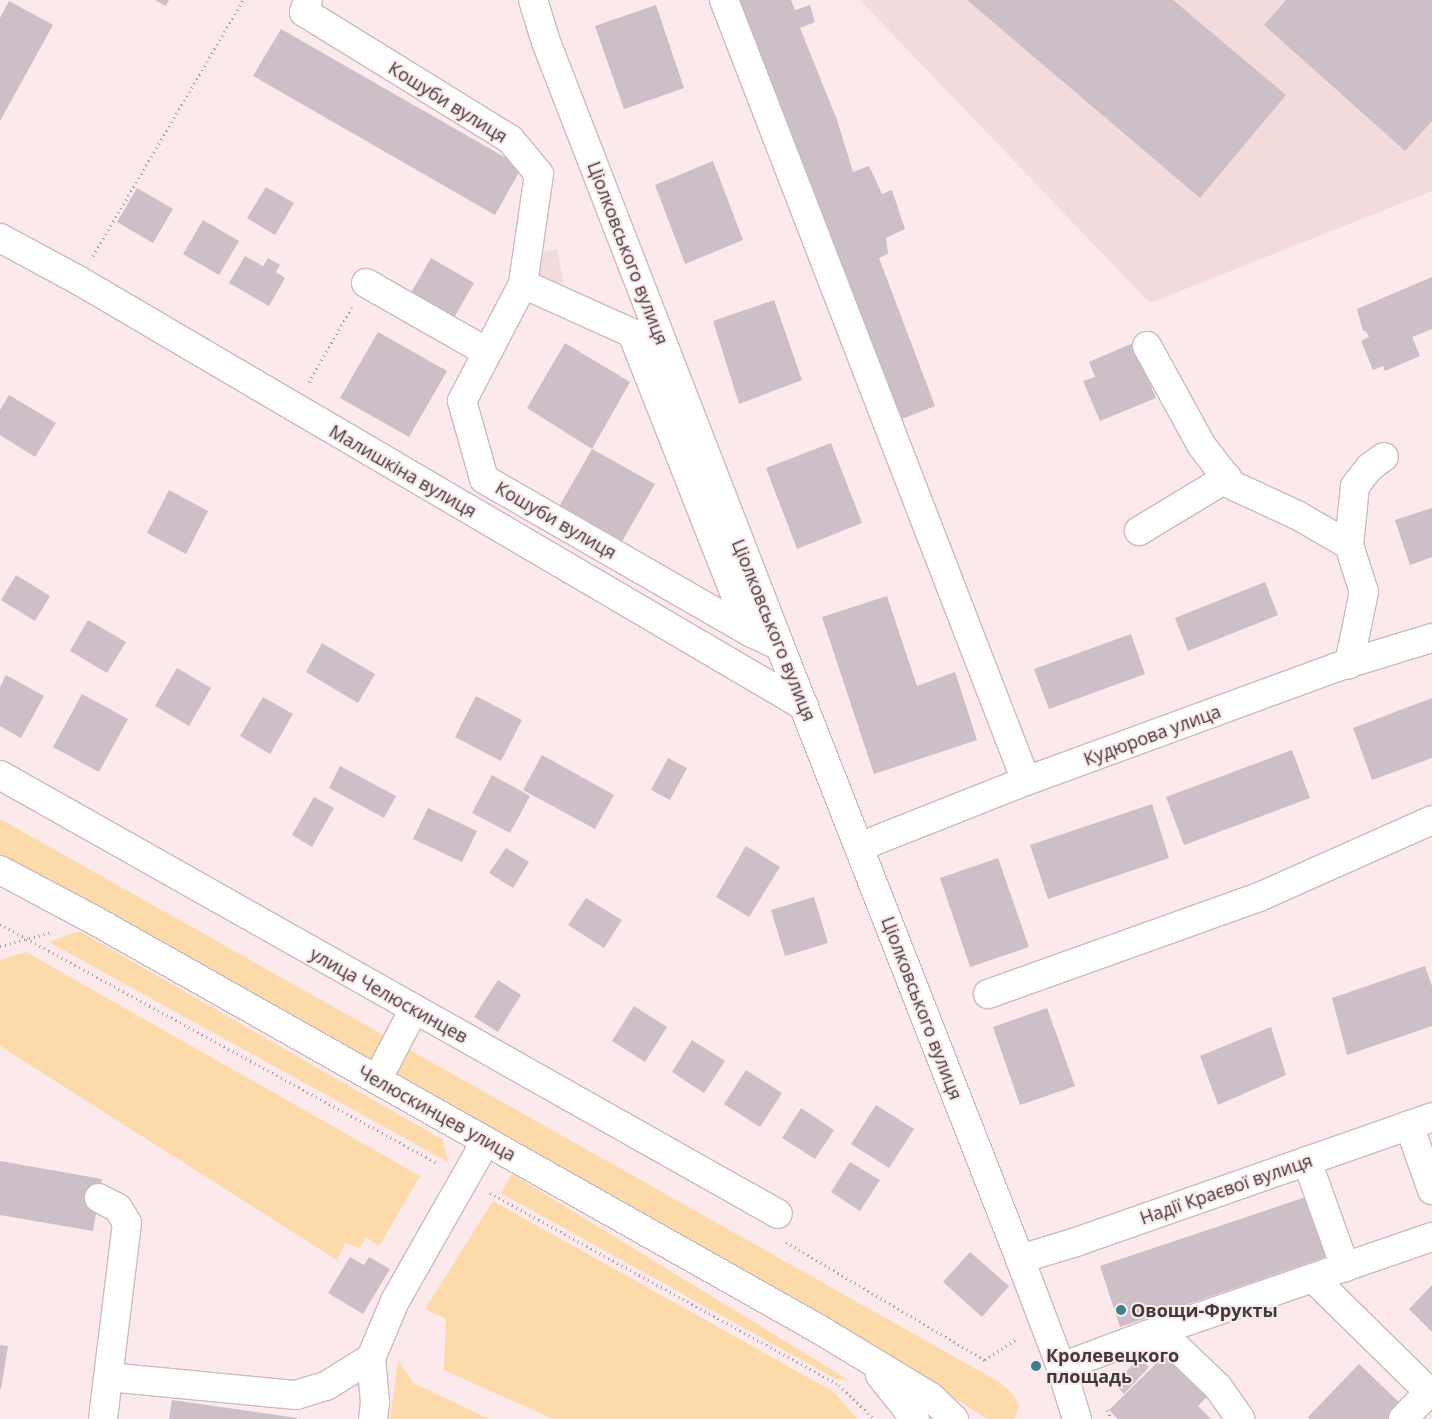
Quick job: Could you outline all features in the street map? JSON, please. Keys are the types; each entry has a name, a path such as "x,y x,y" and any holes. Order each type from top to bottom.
{"street":[{"name":"Кошуби вулиця","path":"308,0 304,12 510,139 539,174 523,284 462,401 484,479 750,632 780,646"},
{"name":"Ціолковського вулиця","path":"533,0 546,42 780,646 804,706 867,844 1061,1367 1077,1419"},
{"path":"724,0 1026,781"},
{"name":"Малишкіна вулиця","path":"0,238 78,280 804,706"},
{"path":"366,283 487,352"},
{"path":"523,284 632,333 750,632"},
{"path":"1147,346 1202,446 1232,485 1297,515 1349,545"},
{"path":"1349,664 1364,592 1349,545 1355,486 1370,467 1384,457"},
{"path":"1140,531 1227,478"},
{"name":"Кудюрова улица","path":"867,844 1026,781 1349,664 1432,638"},
{"name":"улица Челюскинцев","path":"0,775 778,1214"},
{"path":"988,994 1260,897 1432,820"},
{"name":"Челюскинцев улица","path":"0,870 94,920 817,1328 870,1362"},
{"path":"377,1080 414,1009"},
{"path":"1420,1121 1432,1190"},
{"name":"Надії Краєвої вулиця","path":"1020,1259 1076,1242 1420,1121"},
{"path":"373,1419 375,1402 371,1358 395,1301 486,1141"},
{"path":"1307,1161 1345,1267"},
{"path":"99,1198 118,1208 127,1223 103,1419"},
{"path":"1061,1367 1147,1335 1432,1237"},
{"path":"1313,1278 1431,1393 1404,1419"},
{"path":"1147,1335 1173,1344 1218,1387 1240,1419"},
{"path":"108,1377 296,1395 326,1386 371,1358"},
{"path":"870,1362 916,1419"},
{"path":"870,1362 931,1397 954,1419"}],"path":[{"path":"78,280 243,0"},
{"path":"295,408 366,283"},
{"path":"0,946 94,920"},
{"path":"778,1214 773,1235 985,1360 1022,1335"}],"shaded area":[{"path":"860,0 1432,0 1432,191 1150,303"},
{"path":"557,249 564,283 542,287 535,254"},
{"path":"0,819 999,1382 1013,1394 1019,1407 1014,1419 989,1419 984,1417 877,1349 0,854"},
{"path":"79,931 443,1140 448,1162 49,942"},
{"path":"26,952 420,1176 379,1246 366,1237 360,1248 345,1243 337,1260 0,1046 0,960"},
{"path":"512,1174 850,1381 836,1379 501,1193"},
{"path":"493,1201 834,1392 857,1419 553,1419 444,1370 446,1319 425,1309"},
{"path":"398,1360 413,1383 489,1419 390,1419"}],"building":[{"path":"155,0 169,0 166,6"},
{"path":"738,0 791,0 795,10 810,5 815,22 800,28 837,120 853,172 869,166 882,194 892,190 905,229 886,238 888,254 879,258 935,406 894,422"},
{"path":"967,0 1173,0 1286,95 1200,198"},
{"path":"1286,0 1432,0 1432,121 1405,151 1264,25"},
{"path":"9,1 53,25 0,121 0,18"},
{"path":"656,5 684,88 624,109 595,26"},
{"path":"281,29 522,167 495,215 253,76"},
{"path":"713,161 743,240 685,264 655,185"},
{"path":"266,187 294,203 275,235 247,218"},
{"path":"137,188 173,209 153,243 117,222"},
{"path":"203,220 239,241 219,275 183,254"},
{"path":"245,256 263,266 268,258 280,265 276,272 285,278 269,306 229,283"},
{"path":"431,258 474,283 452,321 409,296"},
{"path":"1432,277 1432,329 1412,337 1420,356 1385,371 1383,366 1373,370 1361,341 1369,337 1366,331 1363,331 1357,309"},
{"path":"774,300 802,380 739,404 713,321"},
{"path":"378,332 447,371 409,437 340,398"},
{"path":"565,343 630,382 592,449 527,408"},
{"path":"1133,343 1156,398 1100,421 1083,381 1095,377 1089,362"},
{"path":"9,395 56,423 35,457 0,435 0,410"},
{"path":"831,443 862,523 797,549 766,468"},
{"path":"592,449 655,484 620,545 557,510"},
{"path":"169,490 208,511 186,554 147,533"},
{"path":"1432,508 1432,557 1410,565 1395,520"},
{"path":"16,575 50,596 35,621 1,600"},
{"path":"1265,582 1278,615 1188,651 1175,618"},
{"path":"887,596 917,686 955,672 977,740 874,774 822,617"},
{"path":"88,620 126,642 107,673 70,651"},
{"path":"1131,634 1145,674 1049,709 1034,669"},
{"path":"322,643 375,674 358,703 306,672"},
{"path":"177,668 211,688 189,726 155,706"},
{"path":"6,675 44,696 21,738 0,726 0,687"},
{"path":"82,694 128,719 99,772 53,747"},
{"path":"476,696 522,720 501,761 455,737"},
{"path":"263,697 293,714 270,754 240,736"},
{"path":"1432,698 1432,758 1372,780 1353,728"},
{"path":"1292,750 1310,798 1184,845 1166,797"},
{"path":"542,755 614,795 595,829 523,790"},
{"path":"668,758 687,768 670,800 651,790"},
{"path":"340,766 396,796 384,818 329,788"},
{"path":"492,775 530,796 510,833 472,813"},
{"path":"314,797 334,808 312,847 292,835"},
{"path":"1152,804 1169,858 1048,899 1030,845"},
{"path":"428,808 477,831 462,862 413,839"},
{"path":"746,846 780,867 749,917 716,897"},
{"path":"506,848 529,862 513,888 489,873"},
{"path":"998,858 1029,947 970,967 940,878"},
{"path":"814,897 828,943 785,956 771,910"},
{"path":"586,898 622,920 604,948 568,925"},
{"path":"1425,966 1432,986 1432,1026 1347,1055 1332,998"},
{"path":"498,980 521,995 498,1032 474,1017"},
{"path":"634,1006 667,1027 645,1062 612,1041"},
{"path":"1047,1008 1075,1086 1020,1105 993,1027"},
{"path":"1271,1027 1286,1075 1218,1105 1200,1056"},
{"path":"692,1040 725,1061 704,1093 672,1072"},
{"path":"746,1070 782,1093 760,1127 724,1104"},
{"path":"876,1105 914,1129 889,1168 851,1144"},
{"path":"801,1108 834,1130 815,1159 782,1138"},
{"path":"0,1161 102,1179 93,1231 0,1215"},
{"path":"850,1162 880,1180 860,1211 831,1192"},
{"path":"1312,1195 1332,1255 1120,1327 1100,1266"},
{"path":"970,1252 1009,1286 982,1317 943,1282"},
{"path":"350,1257 364,1265 369,1257 390,1269 363,1314 328,1293"},
{"path":"1432,1285 1432,1332 1409,1309"},
{"path":"0,1345 8,1346 1,1389 0,1389"},
{"path":"1171,1349 1212,1391 1198,1406 1211,1419 1118,1419 1109,1410"},
{"path":"1139,1358 1149,1367 1124,1394 1114,1384"},
{"path":"1359,1364 1402,1405 1389,1419 1310,1419 1308,1417"},
{"path":"172,1400 297,1418 297,1419 169,1419"}],"place":[{"name":"Овощи-Фрукты","path":"1121,1310"},
{"name":"Кролевецкого площадь","path":"1036,1366"}]}
